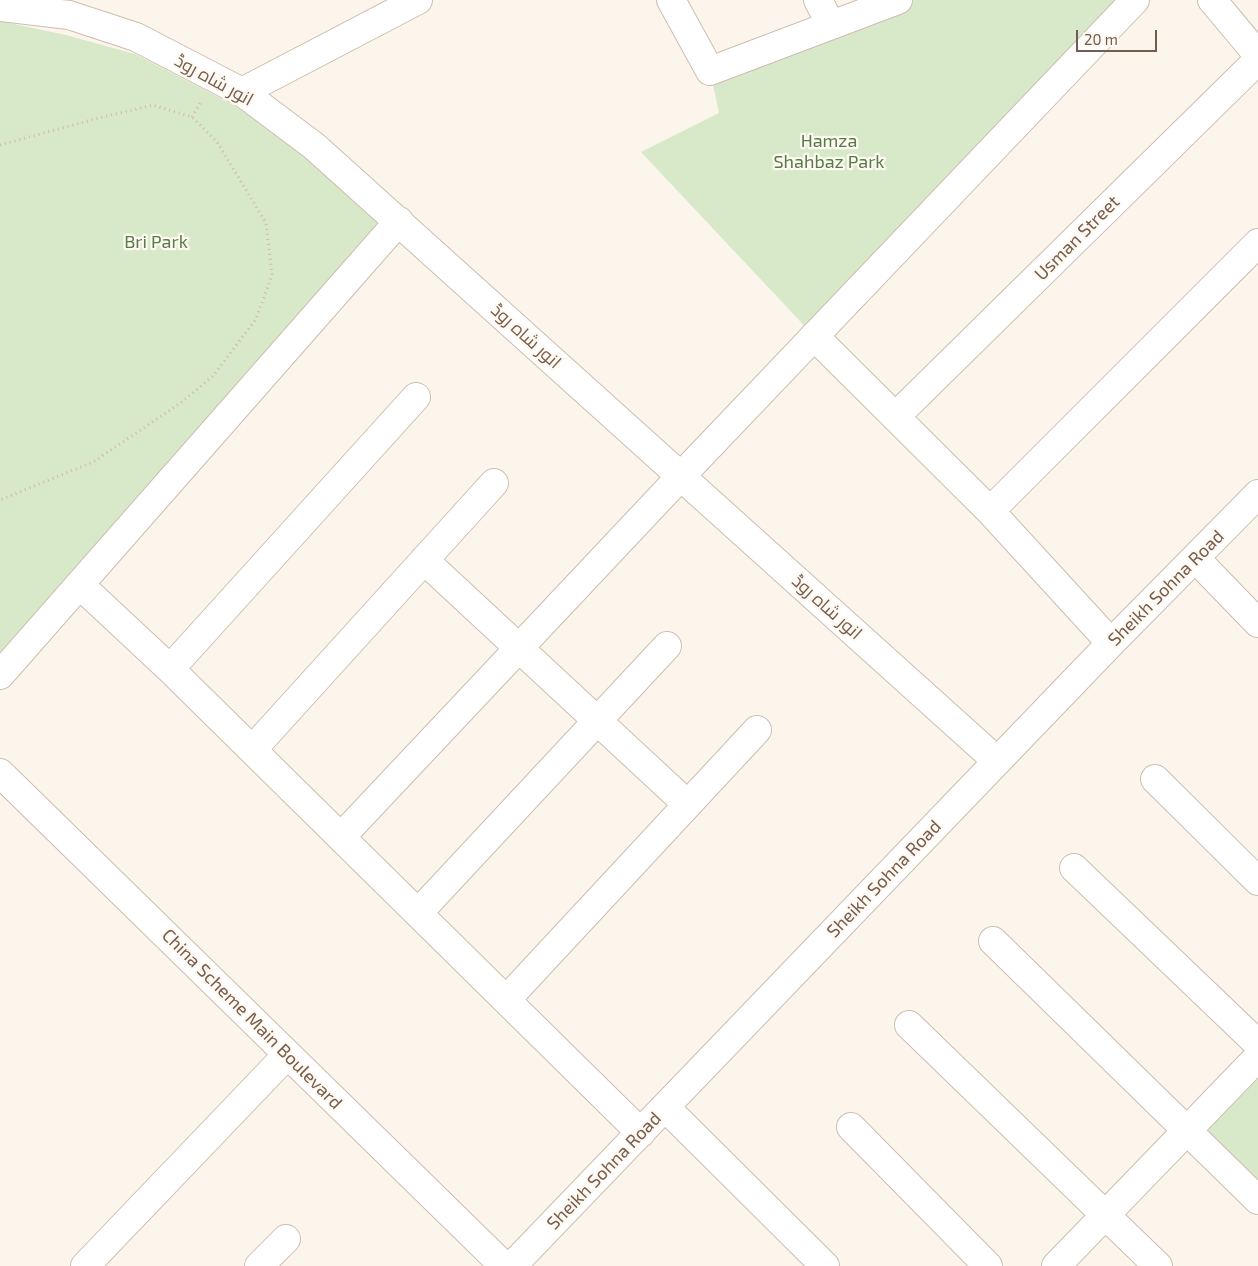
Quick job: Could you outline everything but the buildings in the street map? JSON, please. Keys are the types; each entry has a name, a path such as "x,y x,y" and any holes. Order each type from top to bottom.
{"street":[{"path":"242,92 418,0"},
{"path":"671,0 710,71 898,0"},
{"path":"818,0 831,25"},
{"path":"341,837 681,476 1135,0"},
{"path":"1212,0 1258,55"},
{"name":"انور شاہ روڈ","path":"10,5 71,7 136,37 242,92 314,146 997,761"},
{"name":"Usman Street","path":"895,417 1258,60"},
{"path":"0,675 399,221"},
{"path":"990,511 1258,243"},
{"path":"814,336 990,511 1111,643"},
{"path":"170,669 416,397"},
{"path":"252,750 494,483"},
{"name":"Sheikh Sohna Road","path":"512,1266 1111,643 1258,494"},
{"path":"1194,558 1258,623"},
{"path":"424,560 687,804"},
{"path":"80,585 170,669 641,1133"},
{"path":"418,913 667,646"},
{"path":"506,1000 757,730"},
{"name":"China Scheme Main Boulevard","path":"0,773 504,1266"},
{"path":"1155,779 1258,881"},
{"path":"1074,868 1258,1044"},
{"path":"993,941 1258,1200"},
{"path":"910,1025 1158,1266"},
{"path":"85,1266 287,1055"},
{"path":"1056,1266 1258,1057"},
{"path":"665,1107 825,1266"},
{"path":"851,1127 988,1266"},
{"path":"259,1266 286,1239"}],"path":[{"path":"0,145 153,105 192,117 217,142 266,223 272,275 256,319 213,376 182,402 93,462 0,500"}],"green space":[{"name":"Hamza Shahbaz Park","path":"897,0 1135,0 814,336 641,152 719,113 710,71"},
{"name":"Bri Park","path":"0,21 66,35 135,54 232,104 307,154 384,221 0,660"},
{"path":"1258,1057 1258,1200 1188,1130"}]}
